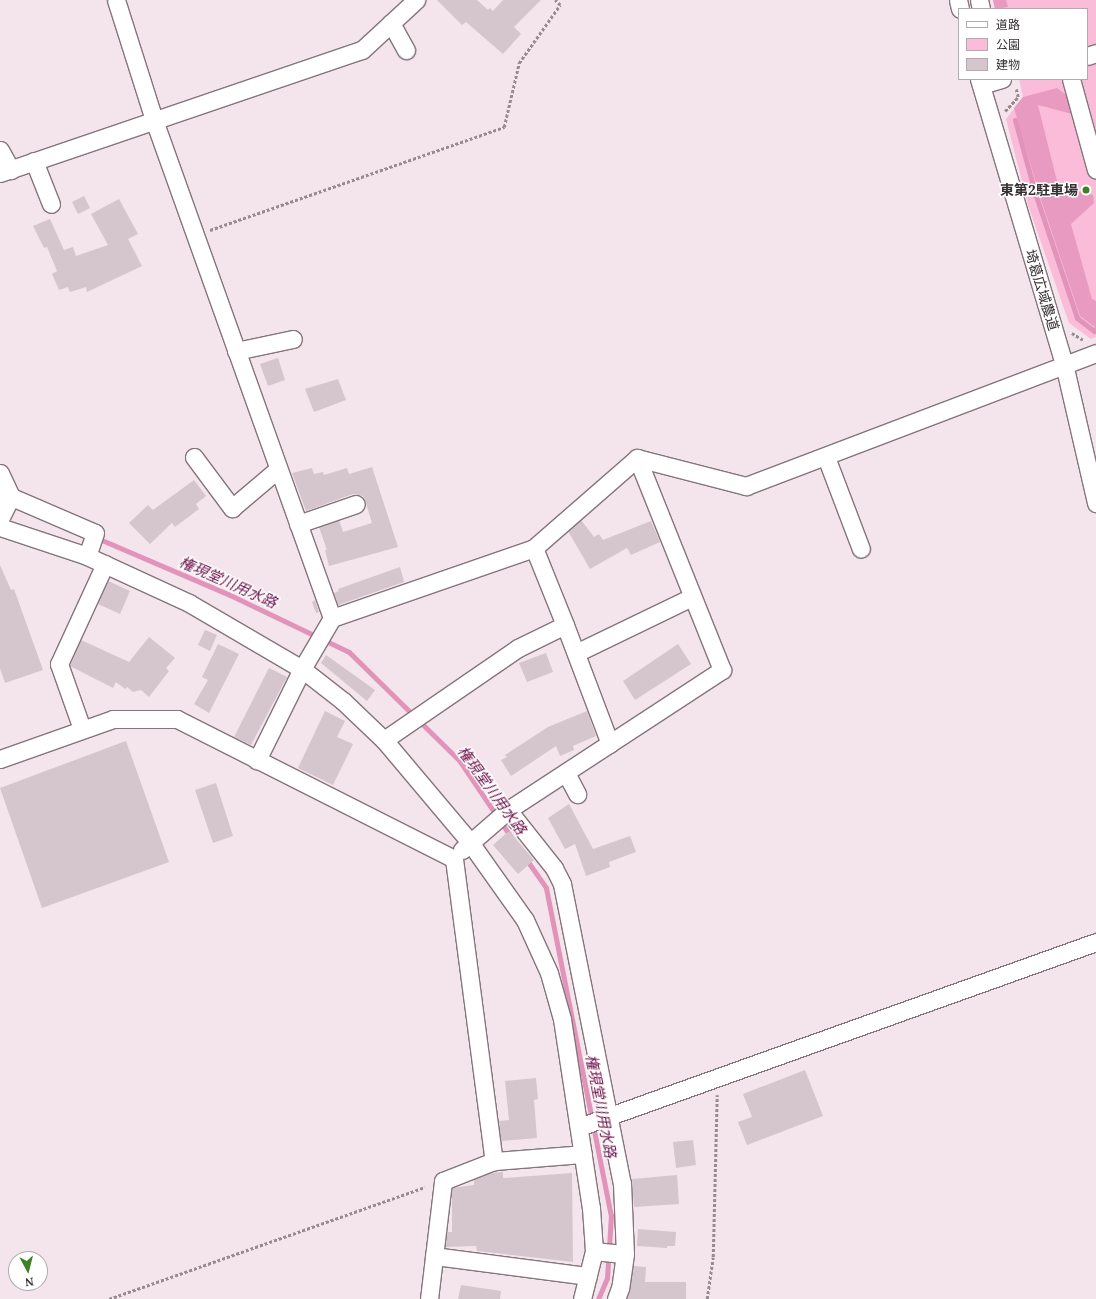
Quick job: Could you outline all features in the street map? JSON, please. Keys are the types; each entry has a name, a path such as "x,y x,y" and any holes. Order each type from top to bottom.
{"street":[{"path":"116,0 154,120 332,618"},
{"path":"0,150 5,172 362,50 416,0"},
{"path":"391,23 406,50"},
{"path":"980,82 994,80"},
{"path":"1071,80 1096,170"},
{"name":"埼葛広域農道","path":"980,82 1064,364 1096,503"},
{"path":"34,162 51,204"},
{"path":"236,351 293,338"},
{"path":"638,458 746,486 826,457 1064,364 1096,353"},
{"path":"826,457 861,549"},
{"path":"194,458 232,508 278,469"},
{"path":"257,760 302,669 332,618 534,548 638,458"},
{"path":"494,1162 454,859 469,841 508,810 722,670 638,458"},
{"path":"0,473 5,494 0,519"},
{"path":"5,494 95,533 87,556"},
{"path":"298,524 356,504"},
{"path":"0,527 87,556 189,603 302,669 343,701 384,740 469,841 525,920 549,973 562,1019 583,1154 594,1251 582,1299"},
{"path":"534,548 610,744"},
{"path":"82,729 59,664 105,564"},
{"path":"576,653 692,596"},
{"path":"384,740 518,648 565,625"},
{"path":"0,759 113,718 176,719 454,859"},
{"path":"566,773 577,794"},
{"path":"508,810 554,868 562,884 622,1183 625,1254 620,1288 616,1299"},
{"path":"579,1127 1096,942"},
{"path":"429,1299 442,1181 494,1162 583,1154"},
{"path":"594,1251 625,1254"},
{"path":"434,1256 588,1276"}],"path":[{"path":"195,235 504,127 519,63 560,5 555,0"},
{"path":"706,1299 714,1257 718,1076"},
{"path":"109,1299 442,1181"}],"green space":[{"path":"993,0 1096,0 1096,337 1091,339 1069,323 1028,205 1006,119 1023,97 1019,80 1088,80 1088,8 995,8"}],"shaded area":[{"path":"993,0 1006,0 1008,7 995,8"},
{"path":"1057,88 1068,96 1072,114 1038,105 1058,185 1093,195 1094,203 1071,224 1092,299 1096,301 1096,328 1080,316 1041,200 1014,108 1023,97"}],"building":[{"path":"437,0 477,0 488,10 490,8 493,11 503,0 541,0 514,27 521,34 503,54 466,22 462,25"},
{"path":"84,196 90,208 78,214 72,202"},
{"path":"119,199 138,234 128,239 142,266 87,292 86,287 70,292 68,287 59,290 52,274 57,271 47,247 44,248 33,226 50,219 64,250 73,247 76,256 108,245 91,214"},
{"path":"278,358 285,380 268,386 260,364"},
{"path":"338,379 346,400 314,412 305,389"},
{"path":"372,467 398,547 329,566 325,550 327,550 319,527 339,520 343,532 372,523 365,500 363,496 353,494 306,511 292,473 312,468 314,474 323,472 324,475 347,468 349,474"},
{"path":"194,480 206,496 196,504 199,509 175,527 172,523 150,544 129,523 148,505 153,510"},
{"path":"581,520 594,537 599,534 603,540 651,521 660,542 631,555 627,548 590,569 568,531"},
{"path":"0,565 11,590 14,589 43,670 5,683 0,668"},
{"path":"400,567 404,582 338,605 334,593 339,591 338,589"},
{"path":"108,581 130,591 120,614 98,604"},
{"path":"315,600 319,612 316,613 312,602"},
{"path":"205,630 217,635 210,651 198,645"},
{"path":"149,637 175,658 166,668 169,671 149,697 141,690 133,692 127,687 125,689 116,682 113,688 70,666 81,640 129,662"},
{"path":"218,644 239,654 209,713 194,704 208,680 202,677"},
{"path":"678,644 691,664 635,700 623,681"},
{"path":"546,653 553,672 527,682 519,663"},
{"path":"326,655 375,690 367,701 321,663"},
{"path":"269,668 287,677 251,745 234,737"},
{"path":"325,711 345,721 337,737 353,744 333,785 298,768"},
{"path":"587,711 596,736 573,746 574,750 560,756 556,746 511,776 501,760 507,757 505,755 548,727"},
{"path":"126,741 169,862 42,908 0,788"},
{"path":"216,783 233,836 213,843 195,790"},
{"path":"569,804 593,849 630,836 636,852 609,862 610,867 586,876 575,844 565,849 548,818"},
{"path":"509,831 534,860 518,874 493,845"},
{"path":"805,1070 823,1116 747,1145 738,1122 752,1117 743,1094"},
{"path":"536,1078 538,1099 534,1100 537,1138 501,1141 499,1121 509,1120 505,1081"},
{"path":"693,1140 696,1165 676,1168 673,1142"},
{"path":"503,1172 503,1178 572,1173 573,1262 477,1251 476,1246 445,1247 447,1232 452,1232 452,1188 474,1185 474,1180 490,1173"},
{"path":"677,1175 679,1204 634,1207 632,1179"},
{"path":"638,1229 676,1232 675,1246 667,1246 667,1248 637,1246"},
{"path":"633,1266 646,1267 645,1282 686,1282 686,1299 627,1299"},
{"path":"461,1285 501,1291 500,1299 458,1299"}],"waterway":[{"path":"1015,120 1036,196 1077,318 1094,331 1096,329"},
{"name":"権現堂川用水路","path":"97,538 230,595 349,652 459,760 511,837"},
{"name":"権現堂川用水路","path":"526,859 546,888 611,1215 607,1278 598,1299"}],"place":[{"name":"東第2駐車場","path":"1086,190"}]}
